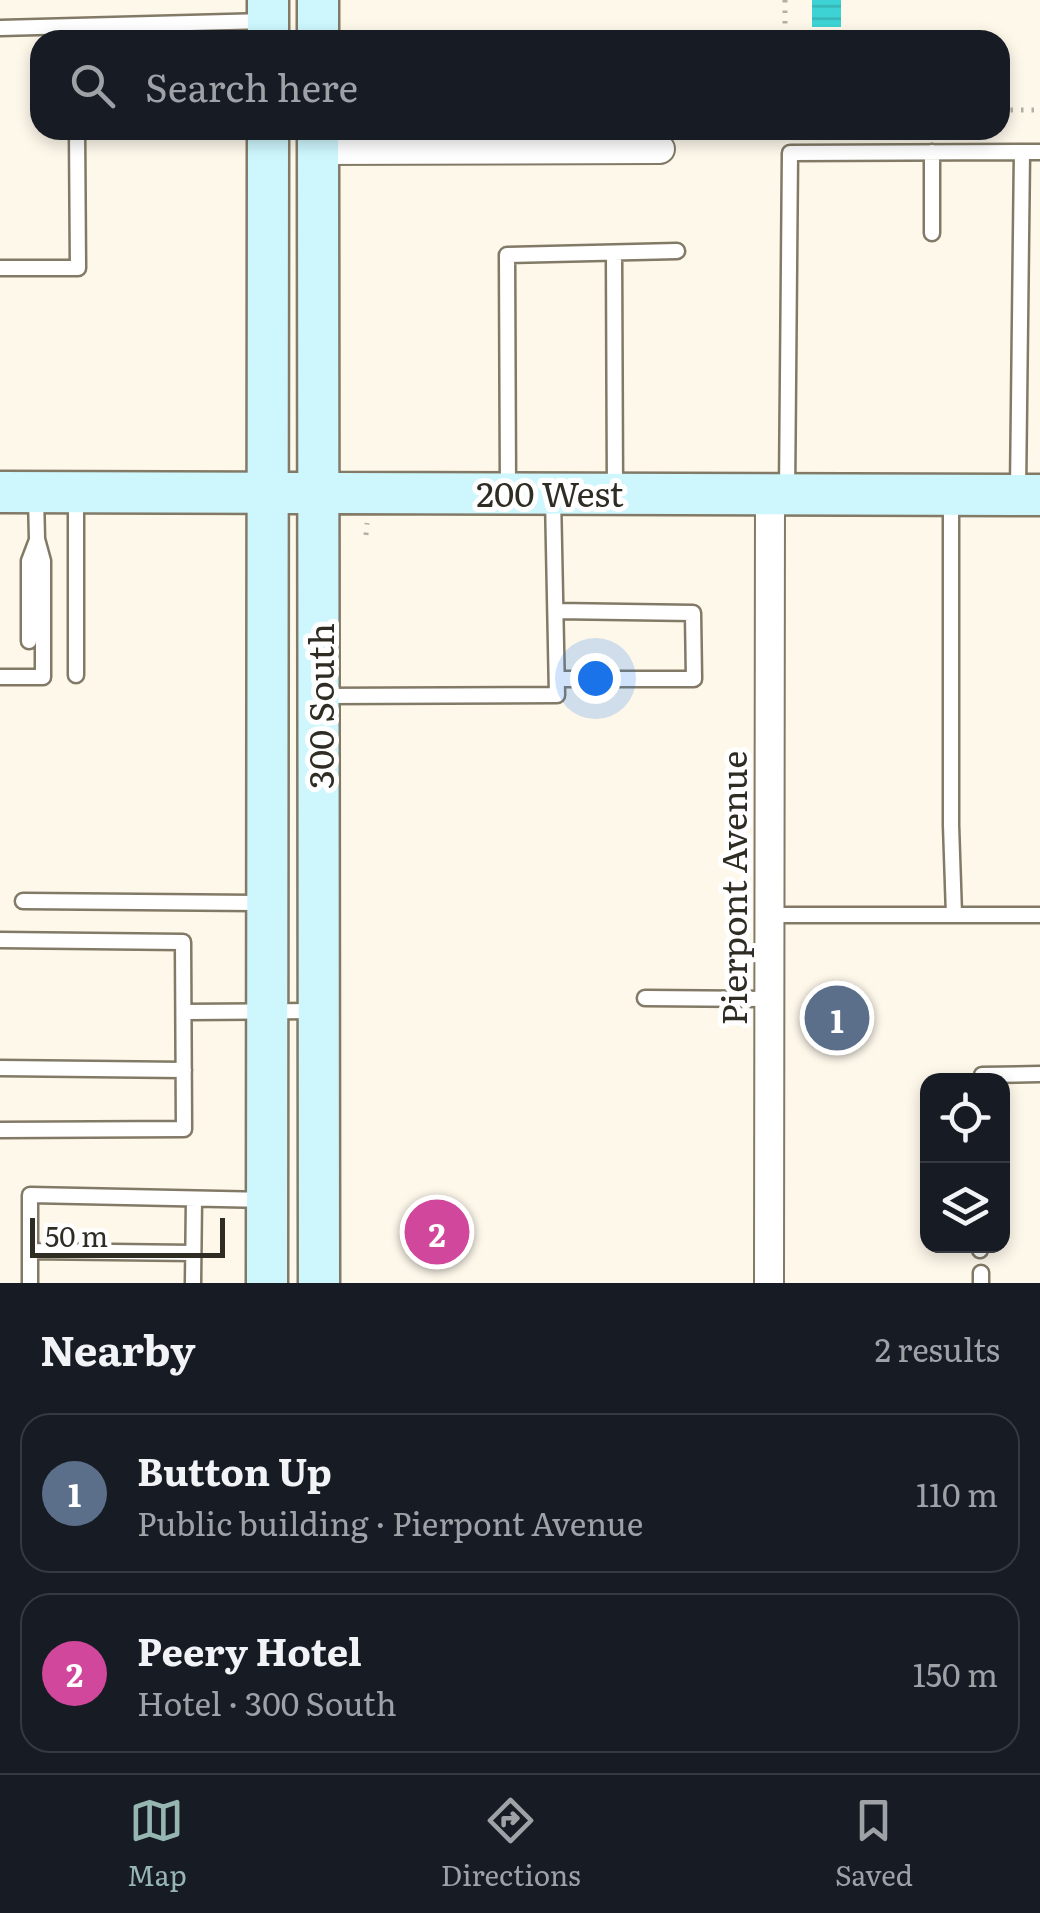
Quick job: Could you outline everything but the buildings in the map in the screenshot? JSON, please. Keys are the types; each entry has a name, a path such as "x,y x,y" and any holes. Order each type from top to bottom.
{"street":[{"path":"318,0 318,30"},
{"name":"300 South","path":"267,1283 268,140"},
{"path":"318,140 660,149"},
{"name":"300 South","path":"318,140 319,1283"},
{"name":"200 West","path":"38,492 1029,495"},
{"name":"Pierpont Avenue","path":"769,1283 769,915 778,492"}],"lane":[{"path":"120,30 268,20"},
{"path":"0,28 30,30"},
{"path":"0,268 78,268 77,140"},
{"path":"932,152 932,233"},
{"path":"1022,152 1029,495"},
{"path":"778,492 790,153 1040,152"},
{"path":"508,492 506,254 676,251"},
{"path":"614,252 615,492"},
{"path":"0,677 44,677 38,492"},
{"path":"38,492 76,675"},
{"path":"319,696 557,695 553,492"},
{"path":"950,494 954,915"},
{"path":"29,641 29,561 37,540"},
{"path":"556,611 692,613 694,679 557,678"},
{"path":"22,901 266,904"},
{"path":"769,915 1040,915"},
{"path":"0,940 183,942 186,1012 184,1129 0,1130"},
{"path":"645,998 769,999"},
{"path":"186,1012 320,1011"},
{"path":"0,1068 184,1070"},
{"path":"1010,1074 1040,1074"},
{"path":"30,1283 30,1195 267,1200"},
{"path":"193,1283 194,1199"},
{"path":"30,1251 193,1253"}],"path":[{"path":"785,0 785,30"},
{"path":"1010,110 1040,110"}],"water":[{"path":"812,0 841,0 841,27 812,27"}],"place":[{"name":"Button Up","path":"837,1018"},
{"name":"Peery Hotel","path":"437,1232"}]}
